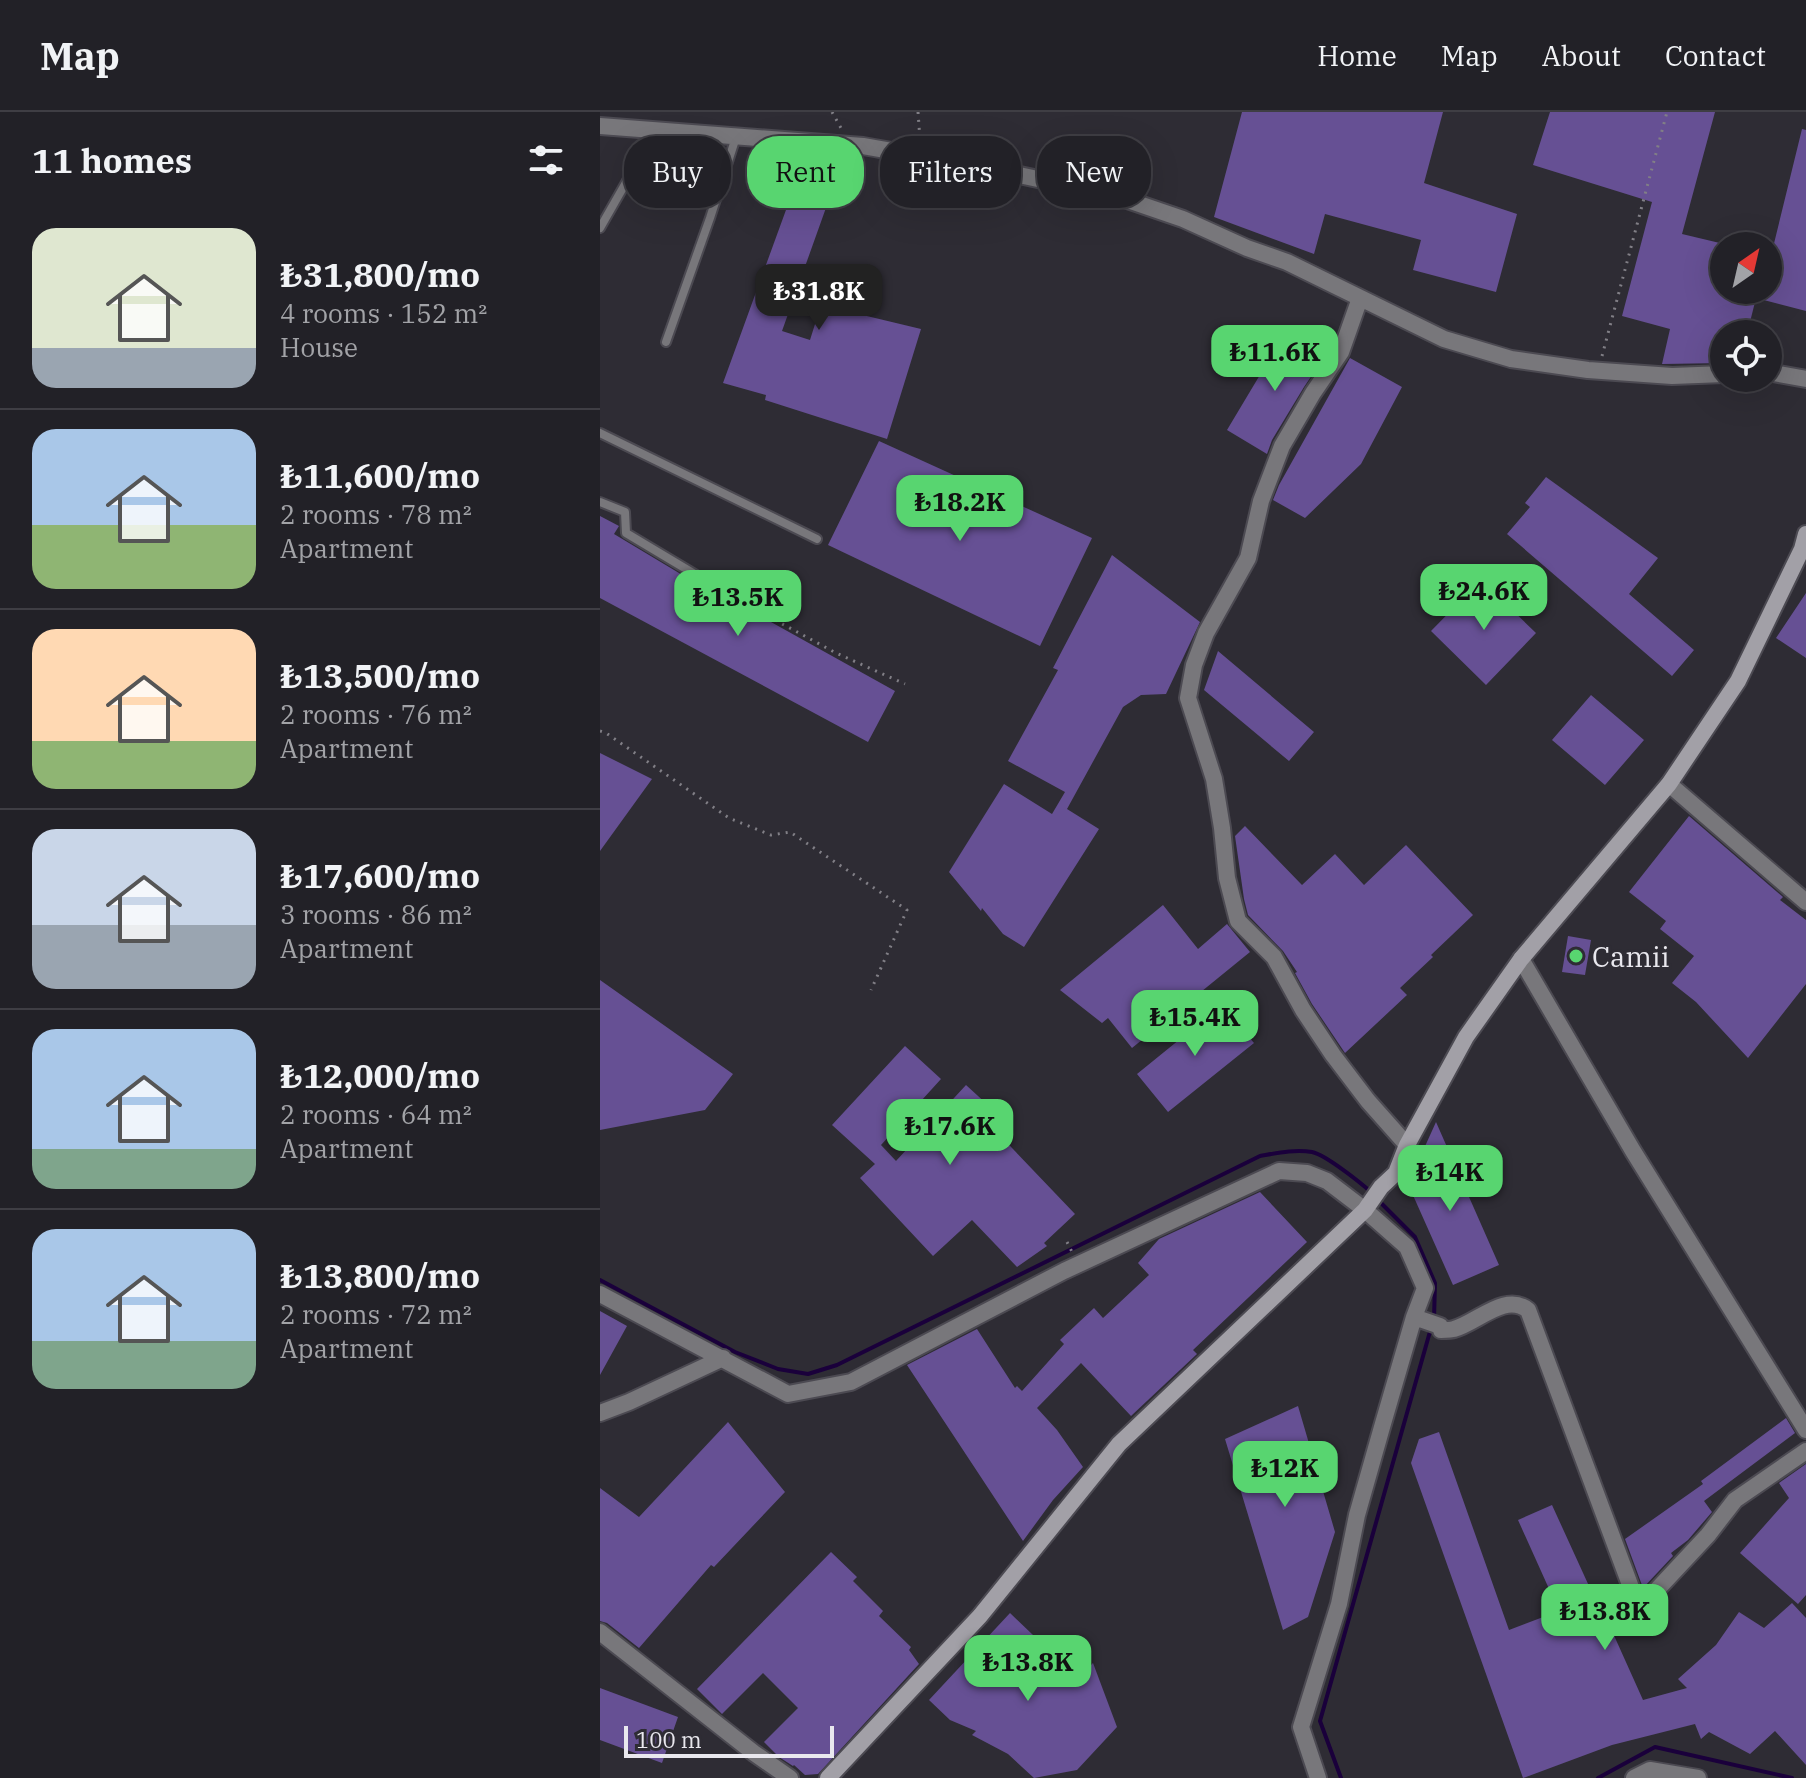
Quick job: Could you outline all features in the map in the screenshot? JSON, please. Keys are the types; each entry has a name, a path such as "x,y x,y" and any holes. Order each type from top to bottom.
{"street":[{"path":"600,126 880,149"},
{"path":"1021,175 1113,195 1183,219 1287,262 1444,339 1511,359 1598,371 1672,376 1710,375"},
{"path":"1360,298 1341,352 1282,446 1261,501 1248,558 1206,633 1194,665 1188,698 1214,779 1227,878 1238,921 1274,957 1303,1010 1333,1055 1407,1145"},
{"path":"1782,375 1806,379"},
{"path":"828,1778 980,1616 1119,1444 1367,1206 1396,1173 1407,1145 1466,1037 1521,959 1669,784 1738,681 1802,549 1806,534"},
{"path":"1669,784 1806,902"},
{"path":"1521,959 1633,1151 1806,1430"},
{"path":"600,1294 788,1394 851,1382 1064,1271 1279,1171 1307,1173 1327,1181 1367,1206 1407,1247 1425,1288 1426,1322 1357,1515 1339,1604 1301,1727 1318,1778"},
{"path":"1426,1322 1441,1330 1453,1330 1511,1304 1528,1310 1639,1609 1708,1535 1735,1500 1806,1451"},
{"path":"600,1413 723,1358"},
{"path":"600,1632 790,1778"},
{"path":"1634,1778 1650,1770 1698,1778"}],"lane":[{"path":"600,228 657,130"},
{"path":"666,342 737,136"},
{"path":"600,433 817,539"},
{"path":"600,502 625,512 626,533 733,597"}],"path":[{"path":"918,112 920,136"},
{"path":"1598,371 1667,112"},
{"path":"733,597 836,653 905,684"},
{"path":"600,731 729,818 771,835 790,832 907,910 871,990"}],"building":[{"path":"1242,112 1443,112 1424,183 1517,214 1496,292 1413,270 1421,240 1325,214 1314,254 1214,217"},
{"path":"1550,112 1715,112 1682,234 1710,241 1710,304 1754,304 1750,320 1710,320 1710,363 1662,364 1670,329 1622,316 1652,202 1533,165"},
{"path":"1802,129 1806,130 1806,311 1779,304 1782,304 1782,232 1777,232"},
{"path":"787,208 826,208 782,331 810,340 821,305 921,329 887,439 765,400 766,395 723,383"},
{"path":"1285,333 1325,356 1272,440 1267,454 1227,430"},
{"path":"1350,358 1402,387 1361,464 1305,518 1273,500"},
{"path":"879,441 1092,538 1040,646 828,545"},
{"path":"1546,477 1658,558 1629,594 1694,650 1672,676 1507,534 1530,507 1525,503"},
{"path":"600,516 619,526 614,534 729,603 737,603 895,691 868,742 600,598"},
{"path":"1112,555 1200,622 1166,694 1141,695 1123,707 1067,809 1099,829 1024,947 1003,934 949,872 1004,784 1052,814 1065,792 1008,761 1058,670 1053,668"},
{"path":"1481,580 1536,633 1486,685 1431,631"},
{"path":"1806,593 1806,658 1776,638"},
{"path":"1218,651 1314,732 1289,761 1204,690"},
{"path":"1591,695 1644,740 1605,785 1552,740"},
{"path":"600,753 652,779 600,851"},
{"path":"1689,816 1806,920 1806,984 1748,1058 1696,1002 1672,983 1694,956 1660,929 1666,921 1629,892"},
{"path":"1245,826 1302,885 1335,854 1364,885 1406,845 1473,915 1400,988 1407,995 1345,1053 1312,1004 1283,951 1248,915 1235,836"},
{"path":"1163,905 1198,949 1227,924 1250,952 1132,1048 1108,1018 1102,1023 1060,990"},
{"name":"Camii","path":"1568,936 1591,940 1585,975 1562,972"},
{"path":"600,980 733,1074 705,1110 600,1130"},
{"path":"1222,1005 1254,1043 1168,1112 1137,1074"},
{"path":"905,1046 941,1079 881,1145 896,1161 966,1085 1001,1117 992,1127 1075,1214 1044,1243 1047,1246 1017,1267 972,1220 933,1256 860,1178 875,1164 832,1125"},
{"path":"1436,1122 1499,1265 1453,1285 1408,1184"},
{"path":"1260,1192 1307,1242 1193,1350 1197,1354 1131,1416 1081,1363 1037,1408 1083,1467 1053,1500 1023,1541 907,1365 977,1329 1015,1388 1017,1386 1022,1391 1064,1344 1060,1340 1094,1308 1103,1318 1149,1275 1138,1263 1159,1239"},
{"path":"600,1311 627,1326 600,1375"},
{"path":"1298,1406 1335,1532 1308,1617 1283,1630 1225,1439"},
{"path":"1786,1418 1795,1433 1704,1501 1712,1512 1688,1540 1671,1553 1673,1556 1643,1588 1625,1539 1703,1484 1701,1481"},
{"path":"728,1422 785,1492 714,1567 711,1565 639,1648 600,1621 600,1488 639,1517"},
{"path":"1439,1432 1509,1630 1559,1611 1518,1520 1552,1505 1643,1700 1687,1688 1678,1679 1716,1645 1739,1612 1764,1628 1792,1603 1806,1618 1806,1765 1775,1731 1750,1754 1709,1732 1701,1739 1695,1724 1612,1745 1523,1778 1411,1463 1419,1439"},
{"path":"1806,1464 1806,1595 1798,1604 1740,1553 1789,1498 1779,1483"},
{"path":"831,1552 857,1577 853,1581 883,1611 879,1616 911,1647 909,1650 919,1664 818,1774 805,1775 764,1742 798,1708 763,1673 722,1714 697,1689"},
{"path":"1010,1613 1078,1678 1093,1663 1117,1727 1077,1770 1034,1778 1008,1754 972,1735 976,1731 950,1720 929,1700"},
{"path":"600,1688 678,1717 662,1763 600,1740"}],"waterway":[{"path":"600,1280 735,1352 778,1369 808,1374 837,1365 1260,1156 1293,1151 1312,1152 1352,1176 1372,1193"},
{"path":"1378,1200 1415,1237 1435,1283 1434,1319"},
{"path":"1341,1778 1320,1721 1431,1328"},
{"path":"1598,1778 1655,1747 1792,1778"}],"place":[{"name":"Camii","path":"1576,956"}]}
